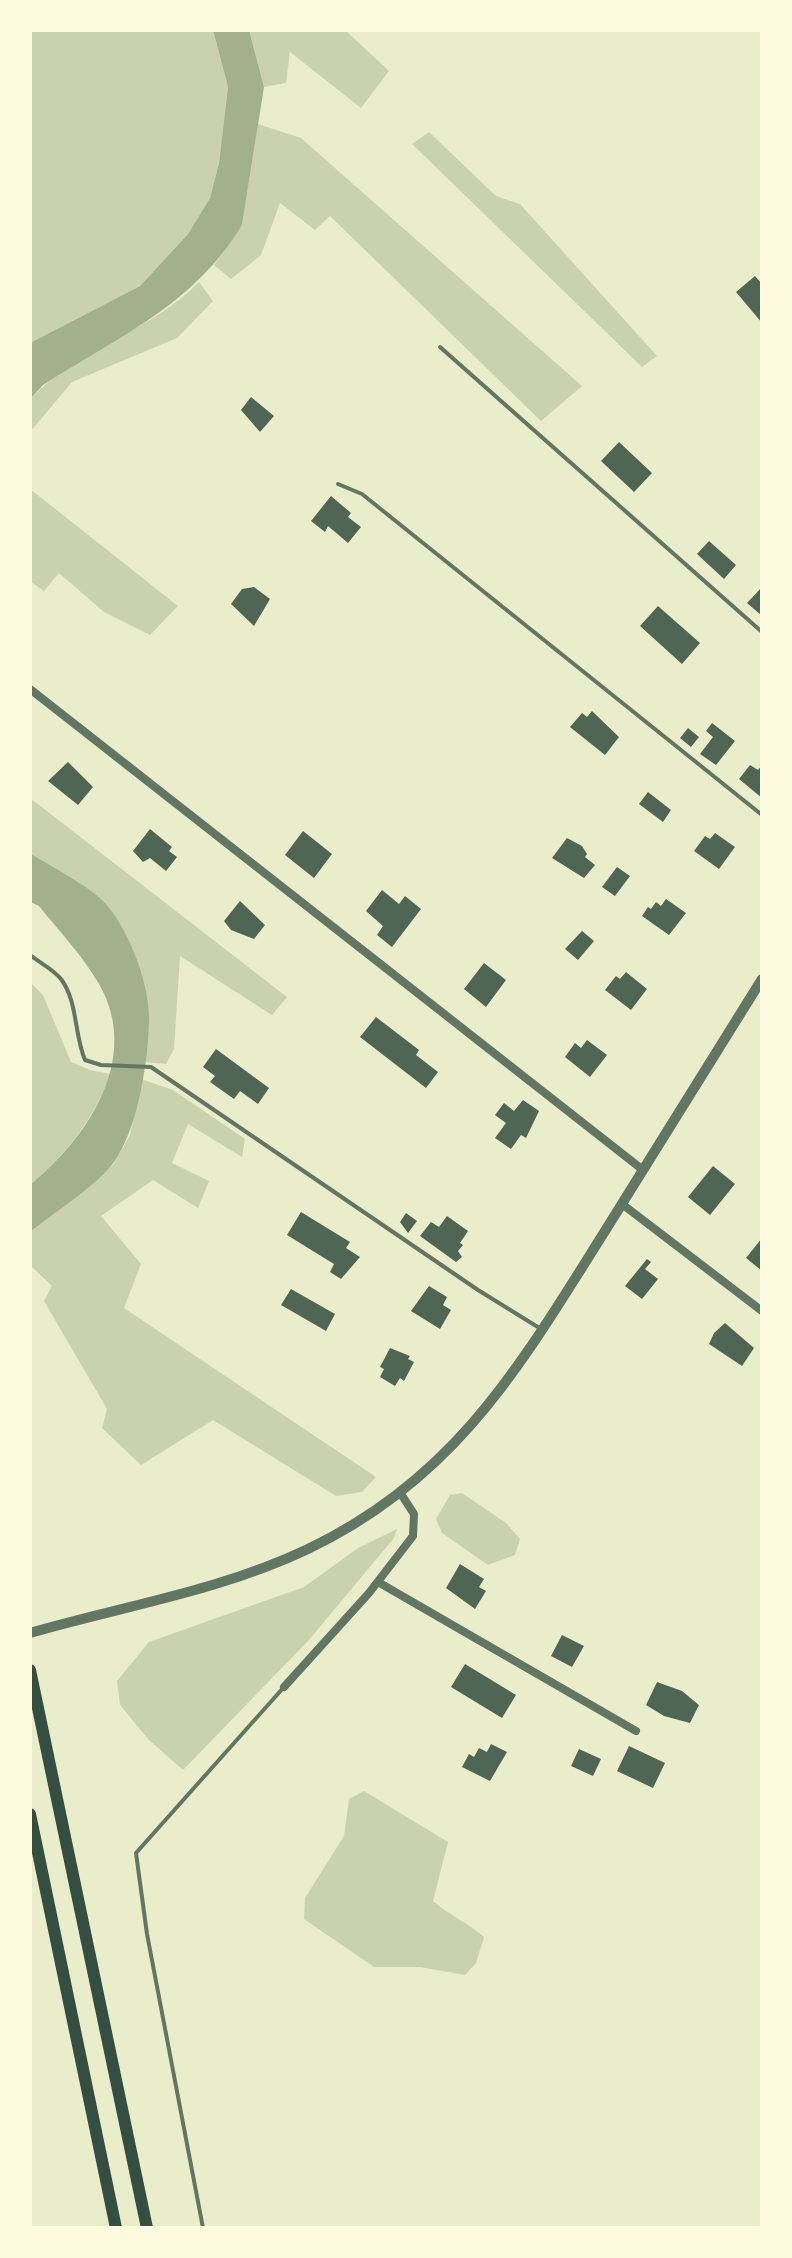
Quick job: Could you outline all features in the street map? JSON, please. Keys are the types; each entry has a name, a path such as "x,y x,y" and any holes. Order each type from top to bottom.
{"main road":[{"path":"30,1670 147,2228"},
{"path":"30,1814 116,2228"}],"street":[{"path":"30,689 643,1170"},
{"path":"30,1633 254,1572 309,1548 401,1494 454,1447 489,1407 543,1330 762,979"},
{"path":"622,1204 762,1311"},
{"path":"284,1687 378,1582 413,1536 414,1514 401,1494"},
{"path":"378,1582 636,1731"}],"lane":[{"path":"440,347 762,632"},
{"path":"338,484 362,494 762,815"},
{"path":"30,955 61,978 73,1004 77,1040 85,1060 101,1065 151,1067 478,1290 543,1330"},
{"path":"203,2228 150,1950 136,1853 284,1687"}],"shaded area":[{"path":"30,30 213,30 228,87 219,163 210,198 188,234 140,286 30,343"},
{"path":"213,30 249,30 264,87 242,225 201,277 178,298 153,317 43,385 30,399 30,343 140,286 188,234 210,198 219,163 228,87"},
{"path":"249,30 345,30 389,71 361,108 290,52 286,83 264,87"},
{"path":"258,124 301,138 582,386 541,421 330,216 315,230 280,203 261,255 231,279 214,265 242,225"},
{"path":"429,132 496,196 520,204 657,356 642,367 412,144"},
{"path":"199,282 213,301 177,338 72,382 30,432 30,399 49,382 91,353 159,314"},
{"path":"30,489 178,606 150,635 104,612 59,573 44,591 30,581"},
{"path":"30,798 287,997 272,1015 180,956 174,1049 166,1064 144,1062 149,1014 139,969 125,934 104,902 30,853"},
{"path":"30,853 90,890 106,904 122,928 141,972 149,1016 147,1052 136,1112 122,1148 98,1180 30,1232 30,1185 71,1144 88,1121 102,1095 111,1068 114,1040 111,1012 99,984 39,906 30,902"},
{"path":"30,982 43,995 71,1062 111,1074 78,1135 30,1185"},
{"path":"141,1079 173,1090 245,1139 242,1157 188,1124 172,1163 209,1181 198,1208 153,1180 101,1216 141,1264 124,1308 376,1477 362,1492 336,1496 213,1420 141,1465 102,1428 107,1409 44,1301 52,1286 30,1265 30,1232 113,1165 130,1135"},
{"path":"462,1493 506,1523 520,1539 515,1555 488,1565 442,1533 436,1519 450,1495"},
{"path":"397,1529 394,1538 308,1641 183,1770 149,1740 120,1705 117,1681 149,1642 304,1587 358,1548"},
{"path":"364,1791 448,1842 433,1901 484,1937 476,1963 465,1975 420,1967 374,1967 304,1919 305,1898 344,1836 349,1799"}],"building":[{"path":"755,276 762,284 762,323 736,292"},
{"path":"251,397 274,416 260,432 241,410"},
{"path":"619,442 652,473 634,492 601,461"},
{"path":"331,496 351,513 348,517 361,527 348,543 328,526 325,532 311,521"},
{"path":"709,541 736,565 724,579 697,554"},
{"path":"254,587 270,599 254,626 231,604 242,589"},
{"path":"762,587 762,614 761,615 747,603"},
{"path":"658,606 700,643 682,664 640,626"},
{"path":"592,711 619,737 605,755 570,727 582,713 587,717"},
{"path":"712,723 735,741 716,765 700,754 713,737 706,731"},
{"path":"688,728 699,737 691,747 680,738"},
{"path":"68,762 93,787 78,805 48,781"},
{"path":"750,765 758,770 762,765 762,798 739,779"},
{"path":"648,792 671,810 663,822 639,804"},
{"path":"150,829 172,847 169,851 177,857 166,871 150,858 143,862 133,851"},
{"path":"303,831 332,854 314,878 285,855"},
{"path":"715,833 735,847 719,869 694,851 705,836 710,839"},
{"path":"567,838 582,846 587,854 585,857 595,865 584,878 552,858"},
{"path":"617,867 630,876 615,896 602,887"},
{"path":"382,890 399,904 405,896 421,909 392,947 377,935 383,926 366,911"},
{"path":"666,899 686,913 669,935 642,916 648,907 651,909 656,902 661,906"},
{"path":"240,901 265,925 254,939 231,930 224,921"},
{"path":"582,931 594,941 578,960 565,949"},
{"path":"484,963 506,980 486,1007 464,989"},
{"path":"626,972 647,989 631,1010 605,990 616,976 620,979"},
{"path":"376,1017 419,1050 416,1055 438,1072 426,1088 360,1037"},
{"path":"587,1040 607,1055 590,1077 565,1057 575,1043 581,1048"},
{"path":"216,1049 269,1088 258,1104 240,1091 234,1099 210,1082 215,1076 203,1067"},
{"path":"523,1100 539,1111 526,1138 521,1135 511,1149 495,1138 506,1123 495,1115 504,1103 514,1111"},
{"path":"713,1166 735,1184 710,1215 688,1197"},
{"path":"301,1212 350,1242 346,1248 360,1257 341,1279 330,1272 334,1264 287,1235"},
{"path":"406,1213 417,1221 408,1233 400,1222"},
{"path":"447,1216 468,1231 458,1251 462,1257 456,1262 420,1236 431,1222 439,1227"},
{"path":"762,1238 762,1271 746,1258"},
{"path":"647,1259 651,1262 645,1269 658,1279 642,1299 625,1286"},
{"path":"429,1286 447,1297 443,1305 451,1310 440,1329 411,1311"},
{"path":"291,1289 335,1314 326,1331 281,1305"},
{"path":"725,1323 754,1348 742,1366 709,1344 714,1333"},
{"path":"390,1348 410,1356 408,1359 414,1362 404,1381 400,1378 395,1386 380,1377 384,1369 380,1367"},
{"path":"460,1564 484,1579 479,1587 486,1591 475,1609 446,1588"},
{"path":"562,1635 584,1646 572,1667 551,1656"},
{"path":"465,1664 516,1695 502,1718 451,1687"},
{"path":"657,1682 682,1691 699,1705 690,1723 664,1716 646,1705"},
{"path":"491,1744 507,1752 490,1781 462,1767 469,1754 474,1757 479,1748 487,1752"},
{"path":"629,1746 665,1763 653,1788 617,1771"},
{"path":"579,1749 601,1759 593,1776 571,1766"}]}
